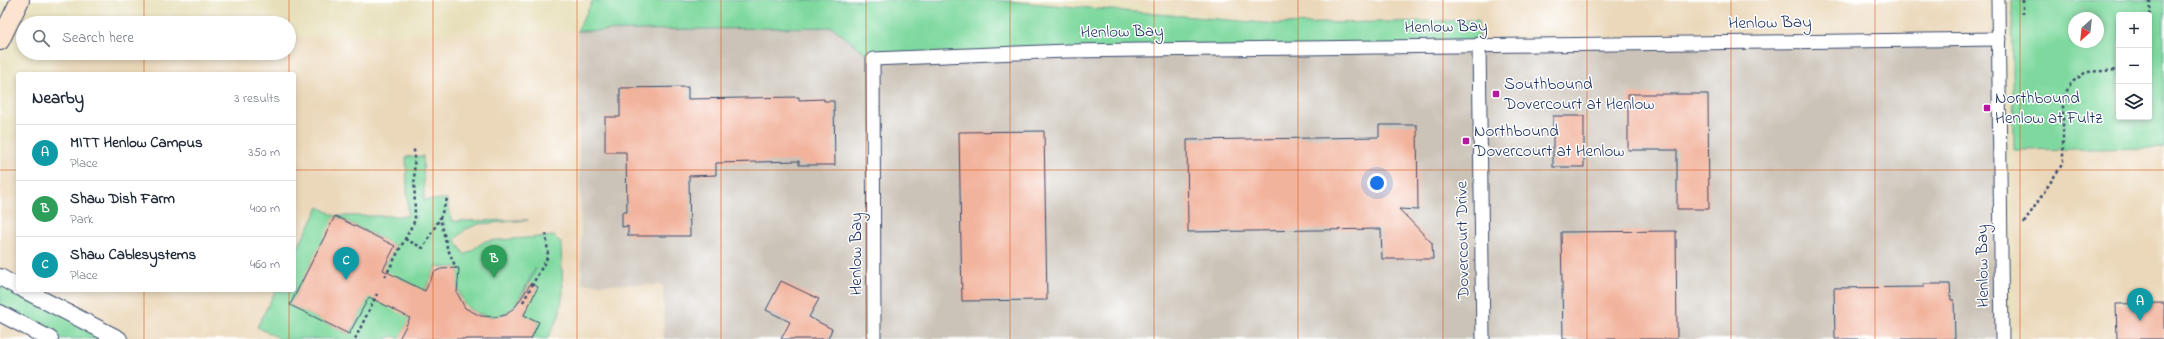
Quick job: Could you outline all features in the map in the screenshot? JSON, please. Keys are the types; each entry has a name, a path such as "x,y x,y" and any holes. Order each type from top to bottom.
{"main road":[{"path":"0,42 20,0"}],"street":[{"path":"1998,0 1999,39"},
{"name":"Henlow Bay","path":"874,339 873,59 1074,51 1478,44 1999,39 2002,339"},
{"name":"Dovercourt Drive","path":"1478,44 1483,339"},
{"path":"0,278 16,286"},
{"path":"28,292 119,339"},
{"path":"0,313 50,339"}],"path":[{"path":"2023,0 2023,14"},
{"path":"2150,0 2150,12"},
{"path":"2024,223 2063,162 2063,98 2071,83 2086,72 2116,70"},
{"path":"385,277 415,220 414,147"},
{"path":"405,239 423,248 440,218 447,199"},
{"path":"440,218 447,247 456,268"},
{"path":"523,302 548,256 546,230"},
{"path":"355,339 377,294"}],"shaded area":[{"path":"1105,0 1998,0 1999,39 1479,44 1478,20 1277,24"},
{"path":"832,27 873,59 1999,39 2002,339 664,339 663,285 582,284 577,31"},
{"path":"577,31 582,284 663,285 664,339 119,339 28,292 296,292 296,72 48,72 54,60 296,60 296,37"},
{"path":"16,134 16,286 0,277 0,164"},
{"path":"2164,148 2164,339 2016,339 2014,150"},
{"path":"0,314 50,339 0,339"}],"green space":[{"path":"593,0 995,0 1276,24 1478,20 1479,44 873,59 832,27 577,31"},
{"path":"2012,0 2164,0 2164,148 2014,150"},
{"path":"423,156 424,200 447,199 452,221 528,220 479,224 466,229 455,240 465,255 485,241 554,236 561,243 563,293 559,316 547,339 531,339 539,322 524,315 527,309 521,299 536,268 514,306 507,312 499,315 487,316 471,310 465,305 459,292 459,268 436,267 420,300 415,286 398,277 380,275 395,246 336,216 408,216 406,157"},
{"path":"319,207 335,216 290,305 349,334 372,291 416,308 399,339 394,336 386,339 281,339 257,327 275,292 296,292 296,251"},
{"path":"0,277 16,285 16,292 29,292 119,339 50,339 0,314"}],"building":[{"path":"688,87 688,99 799,97 799,100 824,99 824,101 834,101 835,165 799,165 799,161 716,163 716,175 689,176 690,236 628,236 628,226 622,227 622,212 627,212 626,152 605,152 605,117 620,117 620,88"},
{"path":"1628,94 1708,94 1709,209 1677,209 1677,150 1628,150"},
{"path":"1553,116 1584,116 1584,167 1553,167"},
{"path":"1379,125 1417,125 1418,210 1399,209 1432,243 1433,259 1382,259 1381,229 1188,232 1187,140 1379,137"},
{"path":"1044,131 1047,300 962,301 959,132"},
{"path":"335,216 395,246 383,270 425,291 434,272 441,269 459,268 457,293 465,308 481,316 496,317 506,315 516,306 531,283 538,287 524,315 539,322 531,339 399,339 410,318 369,297 349,334 290,305"},
{"path":"1676,231 1677,339 1563,339 1561,232"},
{"path":"781,281 819,299 809,317 832,329 828,339 781,339 790,322 766,310"},
{"path":"1924,284 1950,284 1951,300 1954,300 1955,339 1835,339 1834,288 1924,287"},
{"path":"2164,303 2164,339 2117,339 2116,304"}],"place":[{"name":"Southbound Dovercourt at Henlow","path":"1496,94"},
{"name":"Northbound Henlow at Fultz","path":"1987,108"},
{"name":"Northbound Dovercourt at Henlow","path":"1466,141"},
{"name":"Shaw Dish Farm","path":"494,278"},
{"name":"Shaw Cablesystems","path":"346,280"},
{"name":"MITT Henlow Campus","path":"2140,321"}]}
